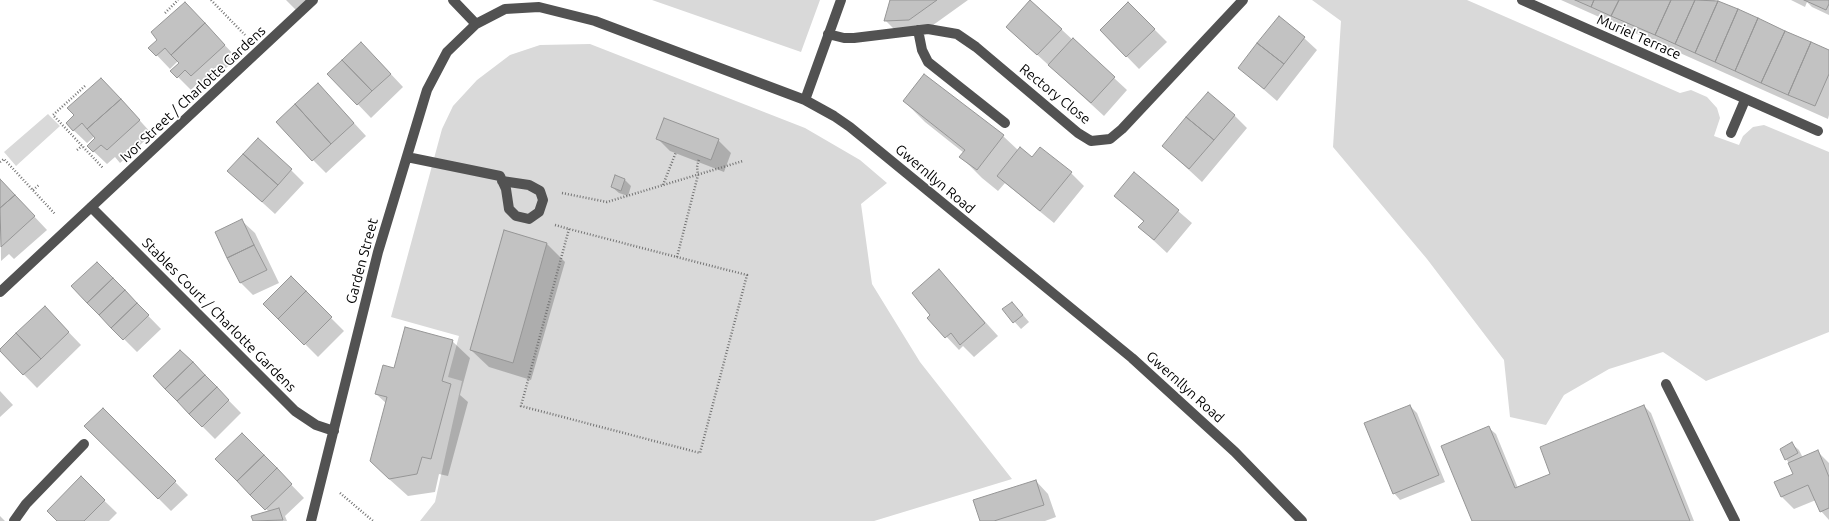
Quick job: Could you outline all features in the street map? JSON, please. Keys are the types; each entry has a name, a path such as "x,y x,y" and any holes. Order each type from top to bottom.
{"street":[{"name":"Ivor Street / Charlotte Gardens","path":"0,292 313,0"},
{"path":"452,0 476,24"},
{"path":"805,100 841,0"},
{"name":"Rectory Close","path":"828,34 844,38 854,38 928,29 957,34 976,47 1078,133 1091,141 1110,139 1122,129 1243,0"},
{"name":"Muriel Terrace","path":"1522,0 1818,131"},
{"name":"Gwernllyn Road","path":"476,24 506,8 540,7 595,21 805,100 834,116 850,127 1132,358 1235,452 1302,521"},
{"name":"Garden Street","path":"311,521 378,252 427,90 447,52 476,24"},
{"path":"918,30 922,50 928,62 1005,123"},
{"path":"1731,133 1745,100"},
{"path":"407,157 500,176 502,181 506,189 508,209 516,216 529,219 539,212 543,200 540,191 529,185 502,181"},
{"name":"Stables Court / Charlotte Gardens","path":"91,207 294,411 316,425 334,431"},
{"path":"1666,384 1735,521"},
{"path":"14,521 26,504 84,444"}],"path":[{"path":"165,13 178,0"},
{"path":"211,0 260,50"},
{"path":"85,86 53,115 118,183"},
{"path":"77,150 82,146"},
{"path":"663,185 676,152"},
{"path":"0,162 4,159 68,229"},
{"path":"677,257 698,175 697,167 699,159"},
{"path":"540,191 548,190 607,202 743,161"},
{"path":"33,190 39,185"},
{"path":"529,219 569,229 747,275 700,453 521,406 569,229"},
{"path":"319,485 336,490 373,521"}],"shaded area":[{"path":"652,0 820,0 801,52"},
{"path":"1312,0 1467,0 1680,93 1691,90 1707,97 1717,108 1720,118 1714,136 1739,145 1743,136 1753,127 1764,125 1829,152 1829,332 1706,381 1663,352 1609,369 1564,395 1546,425 1510,417 1504,360 1427,259 1333,147 1341,21"},
{"path":"590,44 805,128 860,160 887,183 861,204 872,284 920,362 1012,479 874,521 420,521 435,502 462,381 448,377 459,336 391,317 442,129 453,106 477,80 510,55 540,45"},
{"path":"48,114 60,126 16,166 4,152"}],"building":[{"path":"890,0 937,0 909,20 884,21"},
{"path":"1030,0 1062,29 1037,55 1006,27"},
{"path":"1575,0 1594,0 1591,7"},
{"path":"1594,0 1619,0 1611,16 1591,7"},
{"path":"1619,0 1671,0 1655,35 1611,16"},
{"path":"1671,0 1695,0 1675,44 1655,35"},
{"path":"1695,0 1718,1 1695,53 1675,44"},
{"path":"1804,0 1829,0 1829,4 1826,10"},
{"path":"1718,1 1738,9 1715,62 1695,53"},
{"path":"185,2 205,23 171,55 165,48 156,56 148,48 157,40 151,32"},
{"path":"1128,2 1155,29 1126,57 1100,30"},
{"path":"1738,9 1758,18 1735,71 1715,62"},
{"path":"1279,16 1305,37 1284,64 1257,43"},
{"path":"1758,18 1785,31 1761,83 1735,71"},
{"path":"205,23 225,45 191,76 185,70 177,78 170,71 179,63 171,55"},
{"path":"1785,31 1811,42 1788,95 1761,83"},
{"path":"1073,38 1115,77 1091,103 1048,65"},
{"path":"361,42 391,74 372,91 342,60"},
{"path":"1811,42 1829,50 1829,74 1815,106 1788,95"},
{"path":"1257,43 1284,64 1264,89 1238,68"},
{"path":"342,60 372,91 357,105 327,74"},
{"path":"924,74 1004,135 977,170 959,157 965,150 903,101"},
{"path":"101,78 121,99 87,129 82,123 73,131 66,123 74,115 67,108"},
{"path":"318,83 354,123 331,144 295,104"},
{"path":"1208,92 1235,115 1214,140 1186,117"},
{"path":"121,99 140,120 107,150 101,145 93,152 87,146 95,138 87,129"},
{"path":"295,104 331,144 312,161 276,122"},
{"path":"1186,117 1214,140 1189,169 1162,146"},
{"path":"664,118 719,139 711,160 656,139"},
{"path":"258,138 292,169 278,185 243,154"},
{"path":"1020,147 1032,157 1040,147 1072,172 1040,211 997,176"},
{"path":"243,154 278,185 262,202 227,171"},
{"path":"1134,172 1179,210 1154,240 1138,227 1144,221 1114,196"},
{"path":"615,175 625,179 621,191 611,187"},
{"path":"0,179 15,195 0,208"},
{"path":"15,195 35,216 1,247 0,208"},
{"path":"242,219 254,245 227,258 215,232"},
{"path":"504,230 547,243 513,363 470,350"},
{"path":"254,245 267,270 240,283 227,258"},
{"path":"97,262 113,278 87,303 71,286"},
{"path":"939,269 985,323 960,345 951,333 945,338 927,318 930,315 912,293"},
{"path":"291,276 306,291 278,319 263,304"},
{"path":"113,278 125,290 99,315 87,303"},
{"path":"125,290 137,303 111,328 99,315"},
{"path":"306,291 332,317 304,345 278,319"},
{"path":"1012,302 1023,315 1013,323 1002,309"},
{"path":"137,303 149,315 123,340 111,328"},
{"path":"45,306 69,332 41,359 16,333"},
{"path":"405,327 453,340 442,381 451,384 431,459 422,457 417,474 389,479 370,461 387,397 375,394 383,365 394,368"},
{"path":"16,333 41,359 23,375 0,351 0,349"},
{"path":"180,350 193,362 165,389 153,376"},
{"path":"193,362 205,375 177,401 165,389"},
{"path":"205,375 217,387 189,414 177,401"},
{"path":"217,387 229,400 202,427 189,414"},
{"path":"1410,405 1439,475 1393,494 1364,423"},
{"path":"1644,405 1690,521 1472,521 1441,446 1489,426 1515,488 1550,474 1540,447"},
{"path":"103,408 176,481 158,499 84,426"},
{"path":"242,433 264,455 237,481 215,459"},
{"path":"1792,442 1798,453 1785,460 1780,449"},
{"path":"1818,450 1829,477 1829,508 1820,512 1808,485 1781,497 1774,482 1793,474 1788,463"},
{"path":"264,455 277,468 250,495 237,481"},
{"path":"277,468 292,484 265,510 250,495"},
{"path":"81,476 105,500 84,521 57,521 47,511"},
{"path":"1036,480 1044,505 994,521 980,521 973,500"},
{"path":"279,508 283,520 253,521 251,516"}]}
